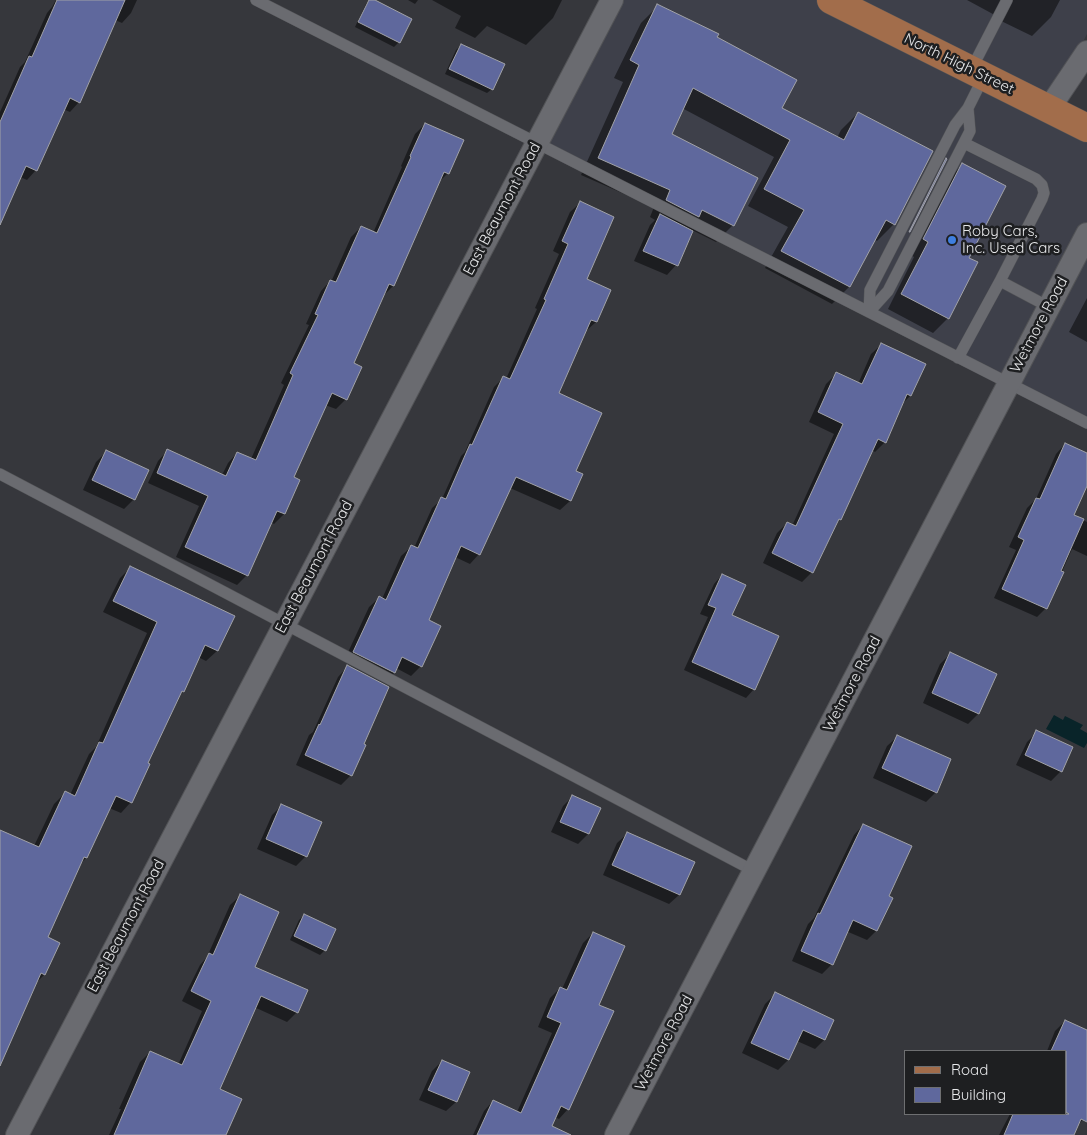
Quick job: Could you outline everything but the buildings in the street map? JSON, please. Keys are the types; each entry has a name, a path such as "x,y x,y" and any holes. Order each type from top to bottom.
{"main road":[{"name":"North High Street","path":"831,0 1087,128"}],"street":[{"name":"East Beaumont Road","path":"16,1135 612,0"},
{"path":"1048,108 1087,52"},
{"name":"Wetmore Road","path":"616,1135 1087,234"}],"lane":[{"path":"256,0 1087,423"},
{"path":"869,312 888,292 970,131 968,108 977,73 1007,0"},
{"path":"869,312 870,290 955,125 968,108"},
{"path":"958,358 1000,281 1044,193 1042,186 1036,179 964,143"},
{"path":"1000,281 1049,307"},
{"path":"0,474 754,871"}],"shaded area":[{"path":"615,0 1087,0 1087,34 1050,107 1087,126 1087,423 543,146"}],"water":[{"path":"1054,715 1063,720 1065,716 1083,725 1080,729 1087,733 1087,743 1084,748 1046,729"}],"place":[{"name":"Roby Cars, Inc. Used Cars","path":"952,240"}]}
